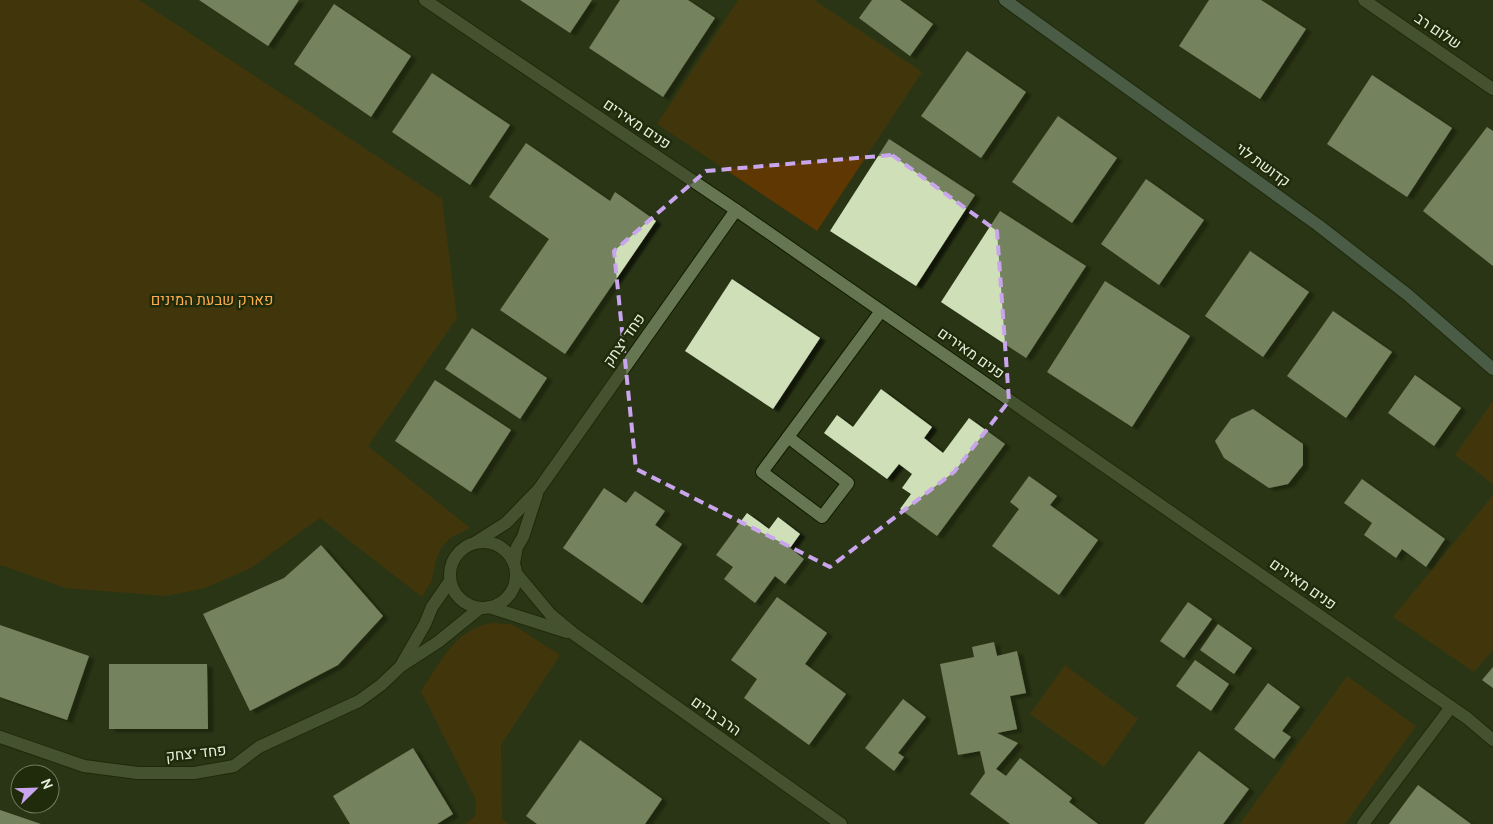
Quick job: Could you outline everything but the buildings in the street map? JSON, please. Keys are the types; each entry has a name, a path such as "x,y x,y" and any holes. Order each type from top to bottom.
{"street":[{"name":"פנים מאירים","path":"425,0 881,310 1451,707 1493,740"},
{"name":"קדושת לוי","path":"1005,0 1318,224 1408,295 1493,369"},
{"name":"שלום רב","path":"1364,0 1493,89"},
{"name":"פחד יצחק","path":"476,542 506,523 539,489 736,210"},
{"path":"788,437 848,483 822,517 762,472 881,310"},
{"name":"פחד יצחק","path":"515,568 516,547 523,537 539,489"},
{"path":"476,542 496,544 507,552 515,568 513,588 509,595 497,605 485,607 472,606 458,596 450,581 451,565 458,552 476,542"},
{"name":"הרב ברים","path":"515,568 547,610 574,634 840,824"},
{"name":"פחד יצחק","path":"401,666 425,624 432,606 450,581"},
{"name":"פחד יצחק","path":"0,737 84,766 138,773 194,772 234,766 259,747 359,702 401,666 438,642 485,607"},
{"name":"הרב ברים","path":"485,607 574,634"},
{"path":"1362,824 1451,707"}],"highlighted area":[{"path":"892,155 997,231 1009,401 954,472 830,567 636,469 614,251 706,171"}],"green space":[{"name":"פארק שבעת המינים","path":"0,0 139,0 442,199 457,318 368,446 470,528 450,538 441,548 436,560 432,580 422,597 320,518 251,568 205,588 166,596 65,588 0,566"},
{"path":"738,0 814,0 922,72 817,231 657,124"},
{"path":"1493,401 1493,484 1455,455"},
{"path":"1493,495 1493,650 1474,672 1393,617"},
{"path":"493,623 510,624 560,655 501,745 502,819 509,824 465,824 475,816 476,800 421,691 442,658 459,639 469,631"},
{"path":"1065,665 1138,719 1104,767 1030,714"},
{"path":"1347,676 1416,726 1345,824 1240,824"}]}
